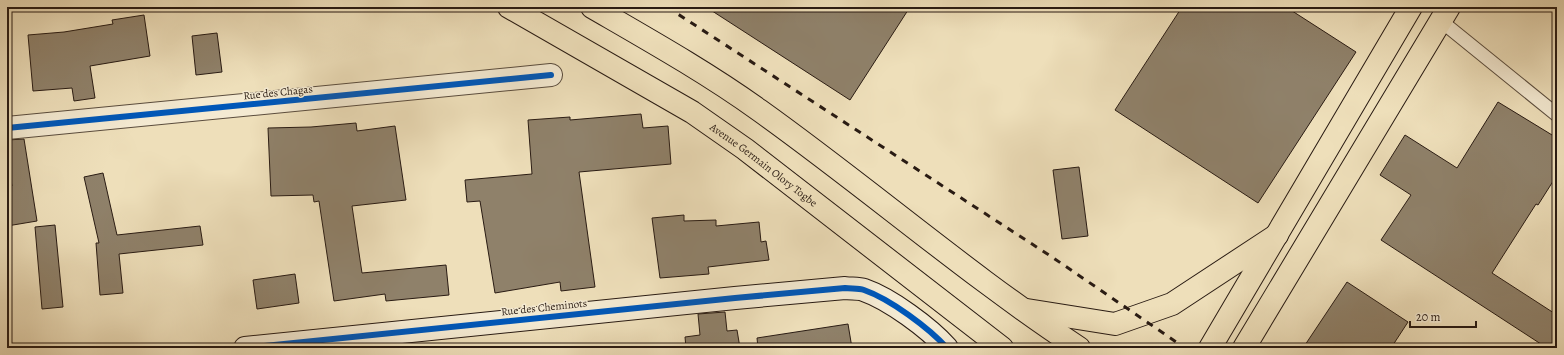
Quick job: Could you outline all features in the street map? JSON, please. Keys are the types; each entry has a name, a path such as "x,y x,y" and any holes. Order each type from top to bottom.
{"main road":[{"name":"Avenue Germain Olory Togbe","path":"509,7 698,116 744,149 1002,348"},
{"path":"592,7 686,61 747,102 814,150 1021,309 1079,348"},
{"path":"1210,348 1411,7"},
{"path":"1244,348 1445,14"},
{"path":"1021,309 1115,324 1172,304 1277,235"}],"street":[{"name":"Rue des Chagas","path":"7,128 551,76"},
{"name":"Rue des Cheminots","path":"245,348 845,288 862,290 892,304 928,331 947,348"}],"lane":[{"path":"1445,14 1557,116"}],"building":[{"path":"706,7 910,7 850,100"},
{"path":"1182,7 1286,7 1356,52 1258,203 1115,110"},
{"path":"144,15 150,56 90,66 95,98 74,101 72,88 33,91 28,35 64,32 113,24 112,20"},
{"path":"217,33 222,72 196,75 192,36"},
{"path":"1498,102 1557,138 1557,175 1538,205 1536,204 1492,273 1557,315 1557,341 1553,348 1547,348 1381,240 1411,195 1380,175 1405,135 1457,168"},
{"path":"641,114 643,128 668,126 671,164 579,172 595,287 561,291 560,282 495,293 480,201 467,202 465,180 532,174 528,120 570,117 570,120"},
{"path":"356,123 357,131 395,126 406,200 352,206 362,273 446,265 449,295 386,301 385,294 334,301 319,201 314,202 313,195 271,196 268,128 311,127"},
{"path":"24,139 37,221 7,226 7,187 12,186 7,158 7,140"},
{"path":"1079,167 1088,236 1062,239 1053,170"},
{"path":"103,173 117,235 200,226 203,245 119,254 123,293 100,295 96,243 99,243 84,177"},
{"path":"684,215 684,221 716,220 716,226 759,222 761,242 766,241 769,260 708,267 709,274 660,278 652,218"},
{"path":"55,225 63,307 42,309 35,227"},
{"path":"295,274 299,303 257,309 253,280"},
{"path":"1347,282 1408,322 1391,348 1303,348"},
{"path":"725,312 727,331 737,330 740,348 686,348 685,337 700,335 698,314"},
{"path":"848,324 852,348 758,348 757,338"}],"railway":[{"path":"667,7 1052,257 1185,348"}],"cycle path":[{"path":"7,128 551,75"},
{"path":"245,348 845,288 864,290 897,307 920,323 947,348"}]}
